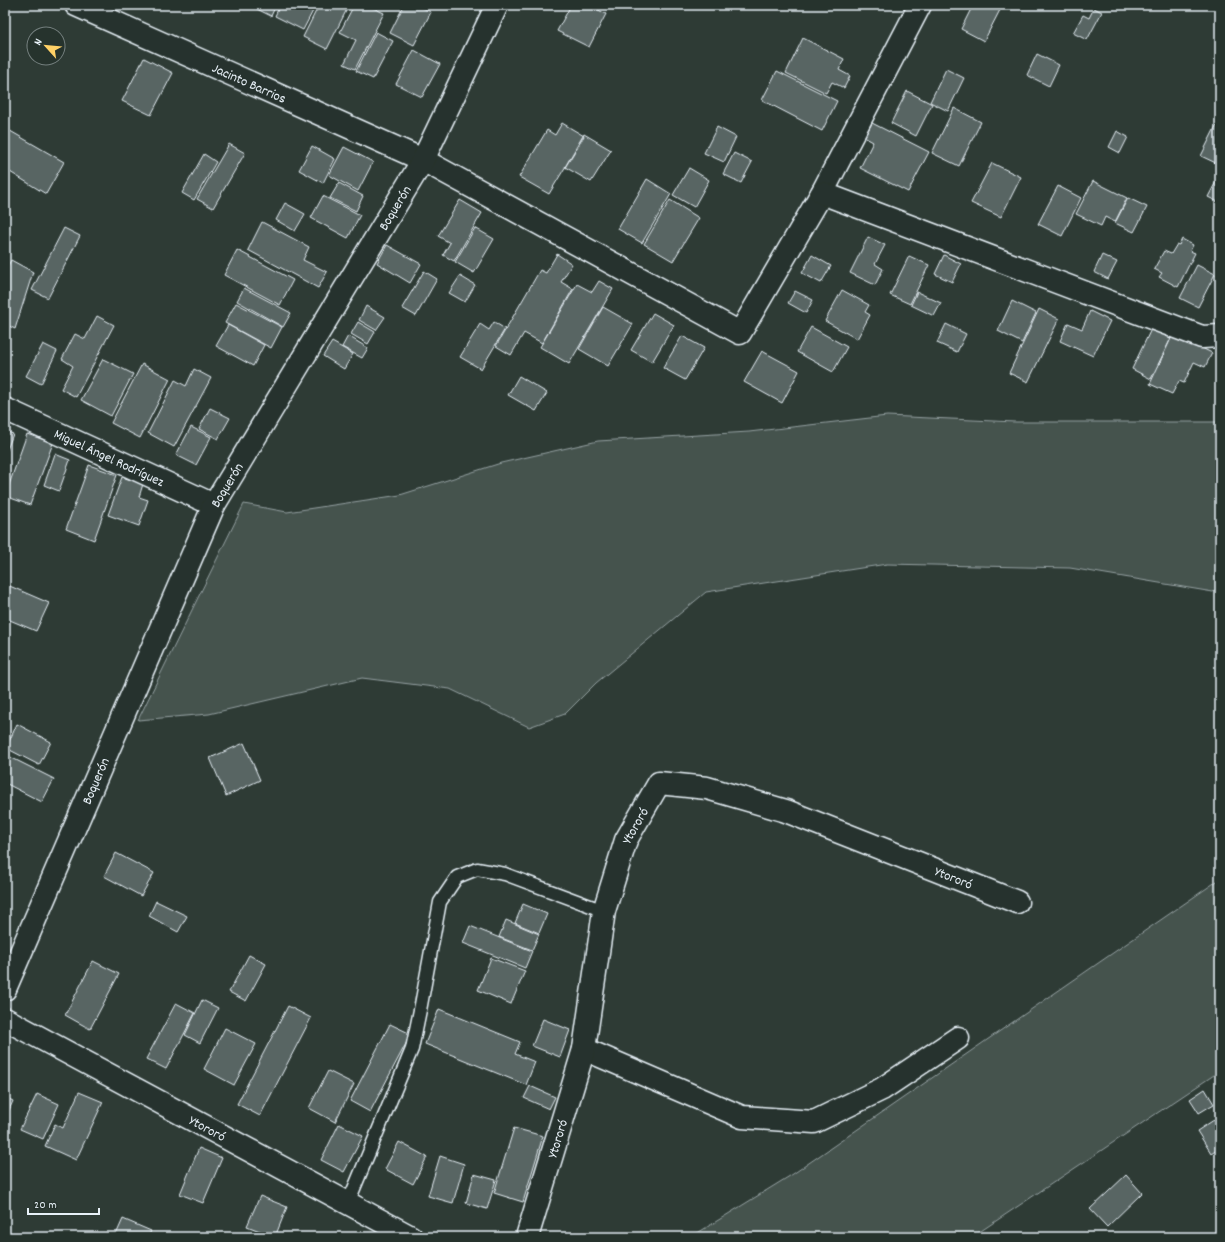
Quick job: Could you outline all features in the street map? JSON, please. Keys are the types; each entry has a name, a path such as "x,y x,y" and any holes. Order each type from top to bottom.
{"street":[{"name":"Jacinto Barrios","path":"76,5 423,160 740,333 822,193"},
{"name":"Boquerón","path":"5,989 214,505 423,160 497,5"},
{"path":"920,5 822,193 1202,337 1220,336"},
{"name":"Miguel Ángel Rodríguez","path":"5,409 214,505"},
{"name":"Ytororó","path":"527,1237 584,1049 604,911 626,840 659,783 708,788 786,811 1017,902"},
{"name":"Ytororó","path":"5,1019 411,1237"},
{"path":"584,1049 742,1117 814,1122 882,1088 958,1038"}],"lane":[{"path":"348,1203 412,1049 422,1005 440,902 457,877 477,869 505,874 604,911"}],"shaded area":[{"path":"887,416 1015,422 1220,422 1220,587 1213,592 1070,568 887,564 706,592 596,683 565,714 529,727 450,689 362,678 209,714 138,720 244,504 287,512 400,495 501,463 598,441 749,432"},
{"path":"1220,879 1220,1071 972,1237 691,1237 793,1174"}],"building":[{"path":"249,5 276,5 271,16"},
{"path":"280,5 316,5 303,30 275,16"},
{"path":"319,5 349,5 327,49 303,37"},
{"path":"354,5 367,5 384,13 355,69 344,64 356,40 340,32"},
{"path":"404,5 417,5 431,12 414,45 390,33"},
{"path":"571,5 589,5 606,14 589,47 557,31"},
{"path":"973,5 995,5 1001,8 984,41 961,29"},
{"path":"1094,8 1102,12 1087,40 1073,33 1083,15 1089,18"},
{"path":"376,32 393,41 373,79 356,71"},
{"path":"803,38 844,59 839,70 850,76 844,88 832,82 826,93 786,73"},
{"path":"414,50 440,64 422,97 396,84"},
{"path":"1037,54 1059,65 1049,86 1027,75"},
{"path":"144,58 173,73 151,115 122,101"},
{"path":"946,69 964,78 948,111 930,102"},
{"path":"777,71 837,101 822,131 762,100"},
{"path":"907,91 932,104 916,136 891,123"},
{"path":"954,108 981,122 959,166 932,153"},
{"path":"562,123 584,136 549,194 519,177 547,130 555,135"},
{"path":"872,123 929,152 908,192 860,168 873,142 864,137"},
{"path":"1216,126 1220,128 1220,159 1218,164 1201,156"},
{"path":"717,127 736,137 724,162 704,153"},
{"path":"5,128 64,162 46,194 5,169"},
{"path":"1117,131 1128,137 1120,153 1109,147"},
{"path":"584,134 611,150 591,182 565,167"},
{"path":"229,144 245,153 213,208 197,199"},
{"path":"312,146 335,159 323,183 299,170"},
{"path":"344,147 373,162 358,191 329,175"},
{"path":"734,153 752,162 741,183 723,174"},
{"path":"204,154 216,162 194,200 182,193"},
{"path":"992,163 1021,177 1001,217 971,203"},
{"path":"689,168 709,180 694,207 673,195"},
{"path":"1220,174 1220,203 1208,197"},
{"path":"647,179 671,194 642,243 618,229"},
{"path":"1093,181 1127,198 1115,222 1105,217 1101,226 1076,214"},
{"path":"339,183 363,196 356,211 330,198"},
{"path":"1058,186 1081,198 1062,236 1038,224"},
{"path":"323,196 360,215 348,238 311,218"},
{"path":"1128,198 1147,207 1134,232 1115,223"},
{"path":"460,200 482,213 454,261 443,255 450,243 438,236"},
{"path":"670,200 699,218 673,261 644,244"},
{"path":"285,203 305,214 295,231 276,220"},
{"path":"262,222 309,247 303,260 327,272 318,288 248,250"},
{"path":"64,228 80,236 48,298 32,290"},
{"path":"475,228 494,239 474,273 455,262"},
{"path":"868,237 885,245 875,264 883,269 875,285 850,273"},
{"path":"1182,239 1193,245 1190,251 1195,253 1178,287 1159,277 1162,273 1154,269 1164,251 1171,254"},
{"path":"387,245 421,264 410,283 377,263"},
{"path":"237,250 293,280 280,305 224,275"},
{"path":"557,254 572,264 561,282 573,289 542,343 524,333 511,355 496,346 540,270 546,273"},
{"path":"812,255 831,266 821,283 802,273"},
{"path":"944,255 961,264 952,282 935,274"},
{"path":"1102,255 1117,262 1108,279 1094,272"},
{"path":"909,256 929,265 910,304 890,295"},
{"path":"11,260 33,272 15,329 5,324 5,271"},
{"path":"1197,265 1215,274 1198,307 1180,298"},
{"path":"424,271 437,279 416,316 402,308"},
{"path":"460,276 475,285 465,302 449,293"},
{"path":"599,281 613,289 569,364 540,347 577,284 592,292"},
{"path":"244,288 291,313 283,327 237,301"},
{"path":"842,290 869,305 865,312 870,315 857,339 825,321"},
{"path":"795,291 813,300 806,313 788,303"},
{"path":"917,292 941,303 934,316 911,305"},
{"path":"1012,301 1036,313 1022,343 998,331"},
{"path":"236,303 282,327 271,348 225,323"},
{"path":"366,306 385,317 376,330 359,320"},
{"path":"603,307 633,324 608,366 579,349"},
{"path":"1039,309 1059,319 1028,382 1009,373"},
{"path":"1090,311 1110,321 1093,356 1060,341 1068,323 1082,329"},
{"path":"653,313 674,325 652,362 631,350"},
{"path":"97,316 114,325 76,397 61,389 73,366 62,359 75,334 85,339"},
{"path":"358,322 375,332 368,344 351,334"},
{"path":"494,322 505,329 481,369 460,357 480,324 489,330"},
{"path":"946,324 966,334 957,352 937,343"},
{"path":"228,325 264,345 253,366 216,346"},
{"path":"1153,325 1173,334 1151,379 1132,369"},
{"path":"811,327 847,347 833,372 797,352"},
{"path":"1173,334 1212,353 1205,367 1194,362 1184,383 1179,381 1172,394 1150,384"},
{"path":"348,336 368,348 362,358 342,347"},
{"path":"682,336 704,348 685,380 663,368"},
{"path":"332,342 353,354 344,369 323,356"},
{"path":"43,344 57,351 41,384 26,376"},
{"path":"762,351 799,371 782,403 744,382"},
{"path":"103,359 133,374 111,416 81,400"},
{"path":"142,364 170,379 140,438 111,423"},
{"path":"194,369 211,378 174,447 148,433 175,380 186,386"},
{"path":"519,376 547,393 536,411 508,395"},
{"path":"210,408 230,418 218,439 199,429"},
{"path":"191,427 211,437 196,465 176,455"},
{"path":"5,431 13,434 5,455"},
{"path":"27,434 53,443 30,505 5,496"},
{"path":"55,454 70,460 59,491 44,485"},
{"path":"89,465 117,475 94,540 66,529"},
{"path":"122,477 143,484 139,497 148,500 139,526 108,515"},
{"path":"5,584 49,603 36,631 5,618"},
{"path":"17,724 51,742 39,765 6,748"},
{"path":"244,743 260,780 226,796 210,758"},
{"path":"10,757 54,779 42,802 5,783 5,767"},
{"path":"116,853 154,873 141,896 104,876"},
{"path":"156,901 187,916 178,932 149,916"},
{"path":"523,904 547,914 539,933 515,923"},
{"path":"506,920 539,934 532,950 499,937"},
{"path":"470,926 532,951 525,968 463,943"},
{"path":"249,955 266,964 246,1001 229,992"},
{"path":"491,958 525,971 511,1004 478,990"},
{"path":"93,961 119,974 90,1029 65,1015"},
{"path":"202,1000 218,1008 200,1043 185,1035"},
{"path":"176,1003 195,1013 166,1069 146,1059"},
{"path":"288,1006 311,1018 260,1116 237,1104"},
{"path":"439,1009 520,1042 515,1054 535,1062 526,1085 425,1044"},
{"path":"543,1019 570,1030 560,1057 532,1046"},
{"path":"390,1024 411,1034 370,1112 350,1101"},
{"path":"225,1028 256,1044 234,1085 204,1069"},
{"path":"328,1071 354,1084 335,1122 309,1108"},
{"path":"530,1086 555,1097 549,1109 524,1098"},
{"path":"1205,1089 1214,1104 1199,1113 1190,1099"},
{"path":"79,1092 103,1102 76,1160 45,1146 55,1124 63,1128"},
{"path":"37,1094 59,1104 43,1139 20,1129"},
{"path":"5,1097 13,1101 5,1119"},
{"path":"1220,1116 1220,1147 1211,1153 1197,1131"},
{"path":"339,1124 363,1136 344,1172 321,1160"},
{"path":"514,1128 543,1136 523,1202 494,1193"},
{"path":"399,1142 427,1157 413,1184 385,1169"},
{"path":"199,1148 222,1158 203,1203 180,1194"},
{"path":"440,1156 464,1164 453,1203 428,1196"},
{"path":"474,1174 496,1180 487,1209 466,1203"},
{"path":"1126,1175 1142,1193 1107,1227 1090,1209"},
{"path":"260,1196 287,1207 275,1237 247,1226"},
{"path":"123,1219 151,1231 148,1237 115,1237"}]}
